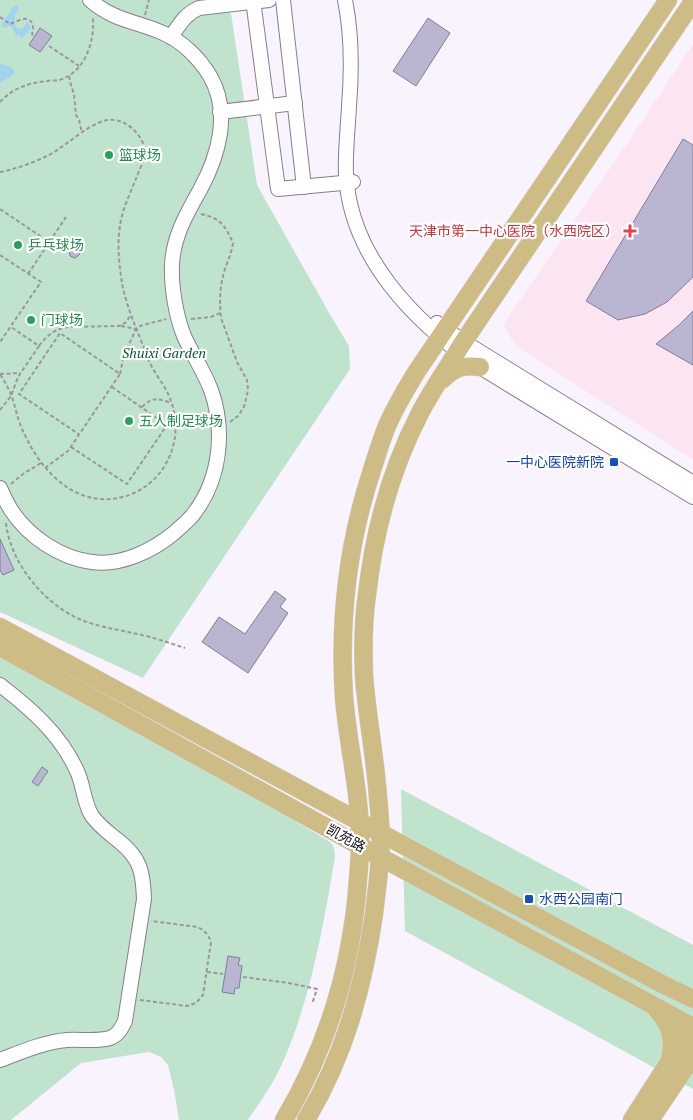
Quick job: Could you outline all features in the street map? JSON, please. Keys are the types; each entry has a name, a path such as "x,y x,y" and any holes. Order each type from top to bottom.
{"main road":[{"path":"306,1120 340,1051 355,1007 366,965 373,917 378,794 364,674 364,634 366,596 376,536 396,470 420,414 437,384 454,343 668,0"},
{"path":"375,836 358,797 349,742 342,662 343,624 346,584 353,540 364,495 387,426 400,399 417,371 454,343 690,2"},
{"path":"437,384 454,370 482,360"},
{"name":"凯苑路","path":"0,627 375,836 415,851 693,999"},
{"name":"凯苑路","path":"0,646 360,846 375,836"},
{"path":"378,794 388,824 415,851"},
{"path":"284,1120 306,1080 343,979 356,902 360,846 375,836"},
{"name":"凯苑路","path":"375,836 413,874 692,1027"},
{"path":"632,1120 691,1048 692,1027 678,1001 662,984"},
{"path":"649,1004 666,1021 671,1032 676,1067"},
{"path":"650,1120 676,1067 693,1056"}],"street":[{"path":"171,37 191,6 199,8 220,3 269,0"},
{"path":"283,0 304,187"},
{"path":"345,0 350,35 351,64 346,165 362,225 378,256 394,279 414,303 454,343 693,483"},
{"path":"350,183 358,62 352,0"},
{"path":"253,1 278,189 350,183"},
{"path":"1,490 11,510 19,520 51,548 81,561 104,562 126,559 142,553 172,535 195,513 207,491 215,468 219,425 211,390 185,337 179,319 172,284 172,264 175,244 217,150 220,107 216,91 211,78 204,68 171,37 121,19 92,2"},
{"path":"220,112 295,103"},
{"path":"482,360 693,497"},
{"path":"0,685 32,712 55,736 66,752 77,770 84,798 91,814 99,825 132,854 139,865 143,879 144,899 125,1021 121,1031 109,1038 65,1040 22,1051 0,1060"}],"path":[{"path":"141,26 149,0"},
{"path":"0,102 17,88 38,82 59,80 69,76 79,66 84,60 94,32 92,2"},
{"path":"0,17 10,24 26,19 29,20 34,26 32,34 34,37"},
{"path":"49,46 79,66"},
{"path":"69,76 74,94 76,115 82,133"},
{"path":"0,172 20,167 48,156 91,127 108,120 116,120 132,127 142,142 145,151 144,160 124,211 118,244 120,269 131,315 153,369 168,392 172,403 176,432 171,455 162,471 134,492 112,498 95,498 79,494 56,480 45,468 24,435 12,396 0,374 22,372"},
{"path":"0,209 49,242"},
{"path":"189,211 214,218 222,223 233,243 222,282 220,313 237,362 247,380 248,390 244,407 238,416 229,422 219,425"},
{"path":"28,274 66,216"},
{"path":"0,255 41,282 0,342"},
{"path":"45,468 68,451 112,387 120,374 124,355 136,329 140,326 169,318 194,320 220,313"},
{"path":"119,326 125,323 131,315"},
{"path":"0,410 12,396 16,382 48,335 68,326 119,326 136,329"},
{"path":"10,327 39,346"},
{"path":"80,435 19,394 24,386 60,334 120,374"},
{"path":"71,447 127,484 167,425 112,387"},
{"path":"142,408 151,400 158,399 172,403"},
{"path":"1,490 22,474 42,463"},
{"path":"5,520 12,548 28,576 40,590 63,609 76,618 90,623 140,634 185,648"},
{"path":"128,999 179,1006 192,1005 203,995 207,972 211,942 204,930 187,925 141,919"},
{"path":"207,972 223,974"},
{"path":"243,977 290,982 317,989 312,1004"}],"shaded area":[{"name":"天津市第一中心医院（水西院区）","path":"693,44 693,460 516,346 503,325"}],"green space":[{"name":"Shuixi Garden","path":"0,0 229,0 257,185 349,346 350,369 143,678 0,612"},
{"path":"0,654 217,774 330,842 332,845 335,857 326,910 301,1014 278,1071 248,1120 179,1120 168,1065 161,1057 149,1052 81,1063 11,1120 0,1120"},
{"path":"401,789 693,945 693,1089 405,931"}],"water":[{"path":"17,5 19,10 14,18 16,28 23,28 27,22 31,26 21,38 19,35 16,36 11,26 5,28 1,26 14,6"},
{"path":"0,63 14,70 14,74 0,83"}],"building":[{"path":"428,18 450,33 416,86 393,71"},
{"path":"40,28 52,36 40,52 29,45"},
{"path":"683,139 693,145 693,277 667,302 645,314 618,320 586,301"},
{"path":"73,247 78,249 80,254 75,258 70,256 69,251"},
{"path":"693,311 693,365 656,344"},
{"path":"0,539 14,570 3,575 0,570"},
{"path":"275,591 286,599 280,607 288,613 248,673 202,642 219,617 245,634"},
{"path":"42,767 48,771 38,786 32,782"},
{"path":"228,956 240,958 238,965 242,966 239,988 235,988 234,994 222,992"}],"place":[{"name":"篮球场","path":"109,155"},
{"name":"天津市第一中心医院（水西院区）","path":"630,231"},
{"name":"乒乓球场","path":"18,245"},
{"name":"‌门球场‌","path":"31,320"},
{"name":"五人制足球场","path":"129,421"},
{"name":"一中心医院新院","path":"614,462"},
{"name":"水西公园南门","path":"529,899"}]}
